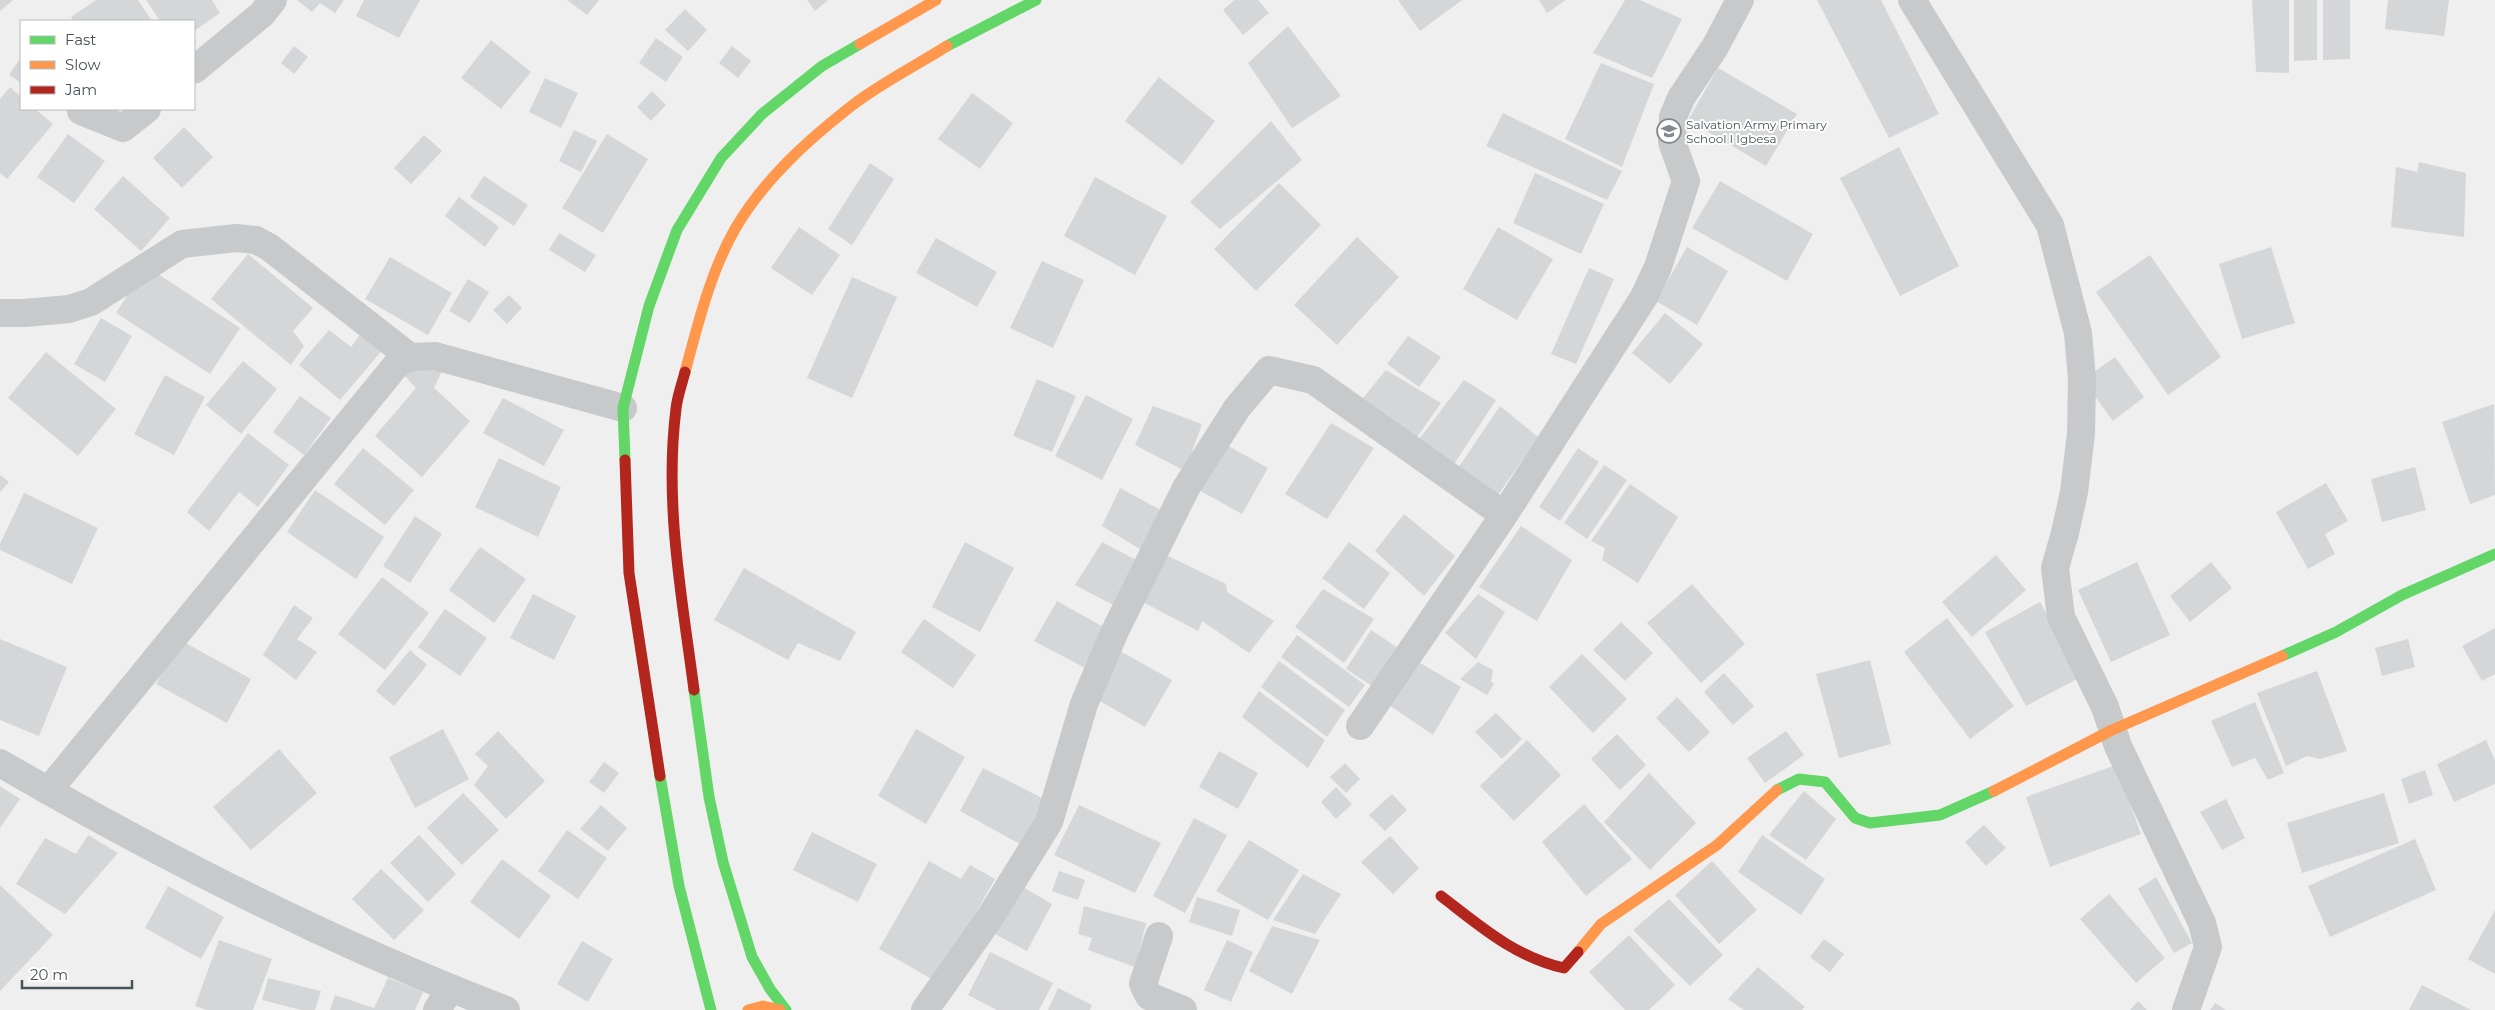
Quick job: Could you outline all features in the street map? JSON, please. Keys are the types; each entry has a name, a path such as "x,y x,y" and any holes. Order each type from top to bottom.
{"street":[{"path":"195,69 262,14 272,0"},
{"path":"711,1010 679,886 646,692 629,572 623,408 649,306 677,230 721,158 762,114 822,66 936,0"},
{"path":"786,1010 770,990 752,957 723,862 709,797 675,550 673,456 676,408 704,304 715,275 743,216 776,172 855,103 958,39 1036,0"},
{"path":"1360,726 1504,515 1644,297 1651,283 1686,181 1672,142 1673,117 1681,98 1714,47 1740,0"},
{"path":"1912,0 2050,225 2066,281 2078,334 2082,379 2081,433 2074,492 2055,568 2061,617 2202,923 2208,947 2186,1010"},
{"path":"81,111 123,128 146,110"},
{"path":"0,313 69,309 90,302 182,244 237,238 256,240 269,247 410,357"},
{"path":"48,791 398,364 410,357 435,356 623,408"},
{"path":"925,1010 989,919 1049,822 1084,704 1115,631 1186,488 1237,408 1269,370 1314,380 1504,515"},
{"path":"1441,896 1506,946 1536,960 1564,968 1601,924 1717,845 1772,793 1799,779 1825,782 1855,818 1870,823 1922,819 1969,804 2112,730 2327,636 2402,595 2495,554"},
{"path":"0,763 194,870 318,930 443,999 506,1010"},
{"path":"1159,936 1143,984 1149,996 1183,1010"},
{"path":"748,1010 763,1006 780,1010"}],"building":[{"path":"0,0 13,0 0,11"},
{"path":"96,0 138,0 151,20 73,20 71,17"},
{"path":"146,0 212,0 220,13 195,30 195,20 159,20"},
{"path":"297,0 344,0 335,13 320,3 312,12"},
{"path":"364,0 420,0 399,38 356,16"},
{"path":"567,0 599,0 587,15"},
{"path":"807,0 828,0 815,11"},
{"path":"1234,0 1258,0 1269,13 1243,35 1223,10"},
{"path":"1398,0 1462,0 1420,31"},
{"path":"1539,0 1566,0 1547,13"},
{"path":"1625,0 1640,0 1682,19 1652,78 1593,53"},
{"path":"1817,0 1881,0 1939,114 1889,138"},
{"path":"2252,0 2289,0 2289,73 2256,72"},
{"path":"2294,0 2317,0 2317,60 2294,61"},
{"path":"2323,0 2350,0 2350,59 2323,60"},
{"path":"2388,0 2449,0 2444,36 2385,29"},
{"path":"685,9 707,30 688,51 665,30"},
{"path":"1288,26 1341,96 1292,128 1248,63"},
{"path":"656,38 683,57 666,82 639,63"},
{"path":"491,40 531,72 501,109 461,78"},
{"path":"294,46 308,57 294,74 281,63"},
{"path":"732,46 751,61 738,78 719,63"},
{"path":"20,58 20,82 9,75"},
{"path":"1601,63 1654,84 1622,167 1565,139"},
{"path":"1718,68 1797,114 1766,166 1688,120"},
{"path":"1159,77 1215,121 1182,165 1125,121"},
{"path":"545,78 578,93 561,128 529,112"},
{"path":"10,87 20,96 20,110 36,110 53,124 7,179 0,173 0,99"},
{"path":"652,91 666,105 651,121 637,107"},
{"path":"972,93 1013,123 980,169 938,139"},
{"path":"1503,113 1622,171 1607,200 1486,146"},
{"path":"1271,121 1302,160 1220,229 1190,202"},
{"path":"184,127 213,157 182,188 153,158"},
{"path":"574,130 597,141 581,172 559,161"},
{"path":"68,134 105,161 74,203 37,177"},
{"path":"607,134 648,159 603,233 562,208"},
{"path":"424,135 442,151 411,184 394,168"},
{"path":"1899,147 1959,266 1900,296 1840,178"},
{"path":"2419,162 2466,173 2464,237 2391,227 2396,167 2417,172"},
{"path":"870,163 894,179 852,245 828,229"},
{"path":"1535,173 1604,204 1581,254 1513,223"},
{"path":"123,176 170,218 141,251 94,209"},
{"path":"484,176 528,205 514,226 470,197"},
{"path":"1095,177 1167,216 1135,275 1064,236"},
{"path":"1720,181 1813,234 1787,281 1692,228"},
{"path":"1279,183 1321,225 1256,291 1214,249"},
{"path":"459,197 499,227 485,247 445,216"},
{"path":"799,227 840,255 812,295 771,268"},
{"path":"1498,227 1553,259 1517,320 1463,289"},
{"path":"559,233 596,255 585,272 549,250"},
{"path":"1357,237 1399,277 1337,345 1294,305"},
{"path":"936,238 997,272 977,307 916,273"},
{"path":"1687,247 1728,271 1697,325 1656,301"},
{"path":"2271,247 2295,323 2242,339 2219,264"},
{"path":"248,254 313,308 293,331 304,346 291,365 211,299"},
{"path":"2150,255 2221,357 2168,395 2096,292"},
{"path":"390,257 452,293 428,335 365,299"},
{"path":"1042,261 1084,280 1053,348 1010,328"},
{"path":"146,266 240,328 210,374 116,313"},
{"path":"1589,268 1614,279 1576,364 1551,354"},
{"path":"852,277 897,297 852,398 807,378"},
{"path":"468,279 489,292 470,323 449,311"},
{"path":"509,295 522,308 507,324 493,310"},
{"path":"1665,313 1703,344 1670,384 1632,353"},
{"path":"101,318 132,336 105,382 74,364"},
{"path":"329,330 351,347 362,332 385,347 340,400 299,365"},
{"path":"1408,336 1441,357 1419,387 1387,364"},
{"path":"46,352 116,409 78,456 8,398"},
{"path":"2115,357 2144,397 2113,421 2083,380"},
{"path":"425,358 442,371 434,388 470,421 422,477 375,436 416,388 403,374"},
{"path":"243,361 277,389 241,434 206,405"},
{"path":"1386,370 1441,403 1415,440 1363,398"},
{"path":"165,375 205,397 174,455 134,434"},
{"path":"1037,379 1076,396 1052,452 1013,436"},
{"path":"1464,380 1496,400 1453,466 1417,442"},
{"path":"1086,395 1133,419 1102,480 1055,456"},
{"path":"300,396 331,418 304,455 273,432"},
{"path":"503,398 564,430 544,466 483,433"},
{"path":"2494,404 2495,495 2470,504 2442,422"},
{"path":"1153,406 1202,424 1185,471 1135,445"},
{"path":"1500,406 1538,437 1498,495 1458,468"},
{"path":"1331,423 1374,448 1327,519 1285,494"},
{"path":"248,433 289,465 258,507 239,492 209,531 187,512"},
{"path":"1223,443 1268,468 1242,514 1197,489"},
{"path":"363,448 414,490 385,525 334,484"},
{"path":"1578,448 1599,462 1560,521 1539,507"},
{"path":"499,458 561,487 538,537 475,507"},
{"path":"1604,465 1627,480 1587,539 1564,523"},
{"path":"2415,467 2426,510 2382,522 2371,479"},
{"path":"0,475 9,482 0,492"},
{"path":"2326,483 2348,521 2325,534 2335,554 2308,569 2276,512"},
{"path":"1630,484 1678,517 1638,583 1602,560 1605,548 1591,541"},
{"path":"1120,488 1166,513 1143,551 1102,526"},
{"path":"315,490 384,537 356,579 287,532"},
{"path":"24,493 98,528 72,584 0,550 0,544"},
{"path":"1404,514 1455,556 1424,596 1375,551"},
{"path":"415,516 442,534 410,583 383,566"},
{"path":"1521,526 1572,560 1537,621 1479,587"},
{"path":"965,542 1014,568 980,632 932,607"},
{"path":"1102,542 1140,562 1117,607 1075,585"},
{"path":"1349,542 1390,573 1364,609 1322,578"},
{"path":"480,547 526,579 494,623 449,590"},
{"path":"1166,555 1226,584 1227,592 1274,621 1249,653 1202,621 1198,631 1139,600"},
{"path":"1996,555 2026,590 1972,637 1942,602"},
{"path":"2137,562 2170,635 2111,662 2078,590"},
{"path":"2211,562 2232,588 2190,622 2170,596"},
{"path":"744,568 856,632 840,661 798,643 788,660 714,620"},
{"path":"382,577 429,613 385,670 338,634"},
{"path":"1692,584 1745,644 1701,683 1647,623"},
{"path":"1323,589 1374,619 1344,663 1295,627"},
{"path":"533,594 576,616 554,660 510,638"},
{"path":"1478,594 1505,612 1476,659 1445,633"},
{"path":"1057,601 1107,629 1087,669 1034,641"},
{"path":"2040,602 2081,677 2026,706 1985,632"},
{"path":"294,605 313,618 297,639 317,652 296,680 263,655"},
{"path":"445,609 487,638 460,676 418,647"},
{"path":"1947,618 2014,706 1970,739 1904,652"},
{"path":"924,619 976,655 953,688 901,652"},
{"path":"1621,622 1653,653 1625,681 1593,650"},
{"path":"2495,628 2495,674 2482,681 2462,646"},
{"path":"1371,630 1398,648 1372,686 1346,669"},
{"path":"1297,635 1365,685 1349,707 1281,657"},
{"path":"0,639 67,667 39,736 0,720"},
{"path":"2408,639 2415,667 2382,676 2375,648"},
{"path":"180,640 251,679 227,723 156,684"},
{"path":"410,650 427,665 394,706 376,691"},
{"path":"1120,651 1172,680 1145,727 1093,697"},
{"path":"1582,654 1627,699 1593,733 1549,687"},
{"path":"1415,660 1461,687 1433,735 1389,705"},
{"path":"1870,660 1891,744 1839,758 1816,674"},
{"path":"1279,661 1345,710 1327,737 1261,687"},
{"path":"1478,662 1493,670 1491,681 1494,684 1487,695 1460,679"},
{"path":"2317,671 2347,751 2320,759 2307,756 2286,766 2257,693"},
{"path":"1724,673 1754,706 1733,725 1704,692"},
{"path":"1259,691 1325,740 1308,768 1242,717"},
{"path":"1677,697 1710,732 1689,752 1656,718"},
{"path":"2255,702 2284,773 2268,780 2255,758 2232,767 2211,721"},
{"path":"1496,713 1522,739 1502,759 1475,732"},
{"path":"443,729 469,779 415,808 389,757"},
{"path":"916,729 965,757 926,824 878,796"},
{"path":"498,731 545,781 506,819 474,785 488,766 475,754"},
{"path":"1786,731 1804,755 1765,783 1747,758"},
{"path":"1617,734 1646,765 1620,790 1591,759"},
{"path":"1527,740 1561,775 1514,821 1480,786"},
{"path":"2486,740 2495,760 2495,784 2454,802 2437,764"},
{"path":"279,749 317,793 251,850 213,807"},
{"path":"1219,751 1258,773 1238,809 1199,787"},
{"path":"604,762 619,773 604,793 589,782"},
{"path":"1345,763 1360,779 1346,793 1330,777"},
{"path":"2116,765 2141,834 2050,867 2026,797"},
{"path":"983,768 1046,800 1020,844 960,811"},
{"path":"2425,770 2433,795 2409,804 2401,779"},
{"path":"1649,773 1696,823 1650,870 1604,822"},
{"path":"0,786 20,799 0,828"},
{"path":"1336,787 1352,804 1336,819 1321,802"},
{"path":"1804,791 1836,819 1806,860 1769,835"},
{"path":"463,793 499,830 462,865 427,828"},
{"path":"2384,793 2399,843 2302,873 2287,823"},
{"path":"1392,794 1407,810 1385,831 1369,815"},
{"path":"2226,799 2245,838 2222,850 2200,812"},
{"path":"1584,804 1632,859 1586,896 1542,842"},
{"path":"601,805 627,828 608,851 580,829"},
{"path":"1079,805 1161,843 1135,893 1054,855"},
{"path":"1194,818 1227,835 1185,913 1153,896"},
{"path":"1984,825 2006,848 1986,866 1965,842"},
{"path":"567,830 607,858 578,899 538,871"},
{"path":"812,832 877,864 858,902 793,870"},
{"path":"88,835 118,853 65,914 16,884 45,838 76,854"},
{"path":"419,835 456,874 428,902 390,863"},
{"path":"1762,835 1825,879 1801,915 1738,872"},
{"path":"1390,836 1419,868 1393,894 1361,862"},
{"path":"2415,839 2436,890 2330,937 2308,886"},
{"path":"1249,840 1299,870 1268,920 1216,891"},
{"path":"502,859 551,896 519,939 470,902"},
{"path":"929,861 961,879 970,865 995,879 937,982 879,949"},
{"path":"1712,861 1757,910 1719,944 1675,895"},
{"path":"381,869 424,910 394,940 352,899"},
{"path":"1059,871 1085,880 1078,900 1052,891"},
{"path":"1303,874 1341,894 1315,934 1273,920"},
{"path":"2156,877 2192,943 2174,953 2138,889"},
{"path":"1018,884 1052,904 1027,951 989,931"},
{"path":"0,885 53,935 0,991"},
{"path":"168,886 224,917 201,959 145,928"},
{"path":"2109,894 2165,958 2136,983 2080,919"},
{"path":"1197,897 1240,910 1232,936 1189,922"},
{"path":"1669,899 1723,955 1690,986 1633,930"},
{"path":"1084,906 1146,923 1135,967 1088,950 1092,938 1078,934"},
{"path":"2495,910 2495,974 2468,959"},
{"path":"1272,926 1320,940 1292,994 1249,971"},
{"path":"1629,935 1675,985 1649,1010 1625,1010 1589,972"},
{"path":"1824,939 1844,954 1830,972 1810,957"},
{"path":"219,940 272,959 253,1010 207,1010 195,1006"},
{"path":"1227,940 1253,952 1231,1002 1204,990"},
{"path":"582,941 613,959 588,1002 557,984"},
{"path":"990,952 1053,983 1039,1010 997,1010 968,995"},
{"path":"1758,967 1805,1007 1802,1010 1744,1010 1728,999"},
{"path":"268,978 321,991 315,1010 301,1010 262,1000"},
{"path":"388,978 423,992 415,1010 330,1010 335,995 374,1008"},
{"path":"2422,985 2471,1010 2409,1010"},
{"path":"1058,988 1092,1005 1090,1010 1048,1010"},
{"path":"2138,1001 2147,1010 2130,1010"},
{"path":"2215,1003 2226,1010 2210,1010"}],"traffic: fast":[{"path":"947,46 1036,0"},
{"path":"625,460 623,408 649,306 677,230 721,158 762,114 822,66 860,44"},
{"path":"2282,656 2336,632 2402,595 2495,554"},
{"path":"694,690 709,797 723,862 752,957 770,989 786,1010"},
{"path":"660,776 679,886 711,1010"},
{"path":"1777,790 1799,779 1825,782 1855,818 1870,823 1940,815 1994,791"}],"traffic: slow":[{"path":"860,44 936,0"},
{"path":"685,372 718,263 735,229 760,193 804,146 854,104 888,81 947,46"},
{"path":"1994,791 2112,730 2282,656"},
{"path":"1578,952 1601,924 1717,845 1777,790"},
{"path":"748,1010 763,1006 780,1010"}],"traffic: jam":[{"path":"685,372 676,409 672,480 676,550 694,690"},
{"path":"625,460 629,573 660,776"},
{"path":"1441,896 1499,939 1546,963 1564,968 1578,952"}],"place":[{"name":"Salvation Army Primary School I Igbesa","path":"1669,131"}]}
